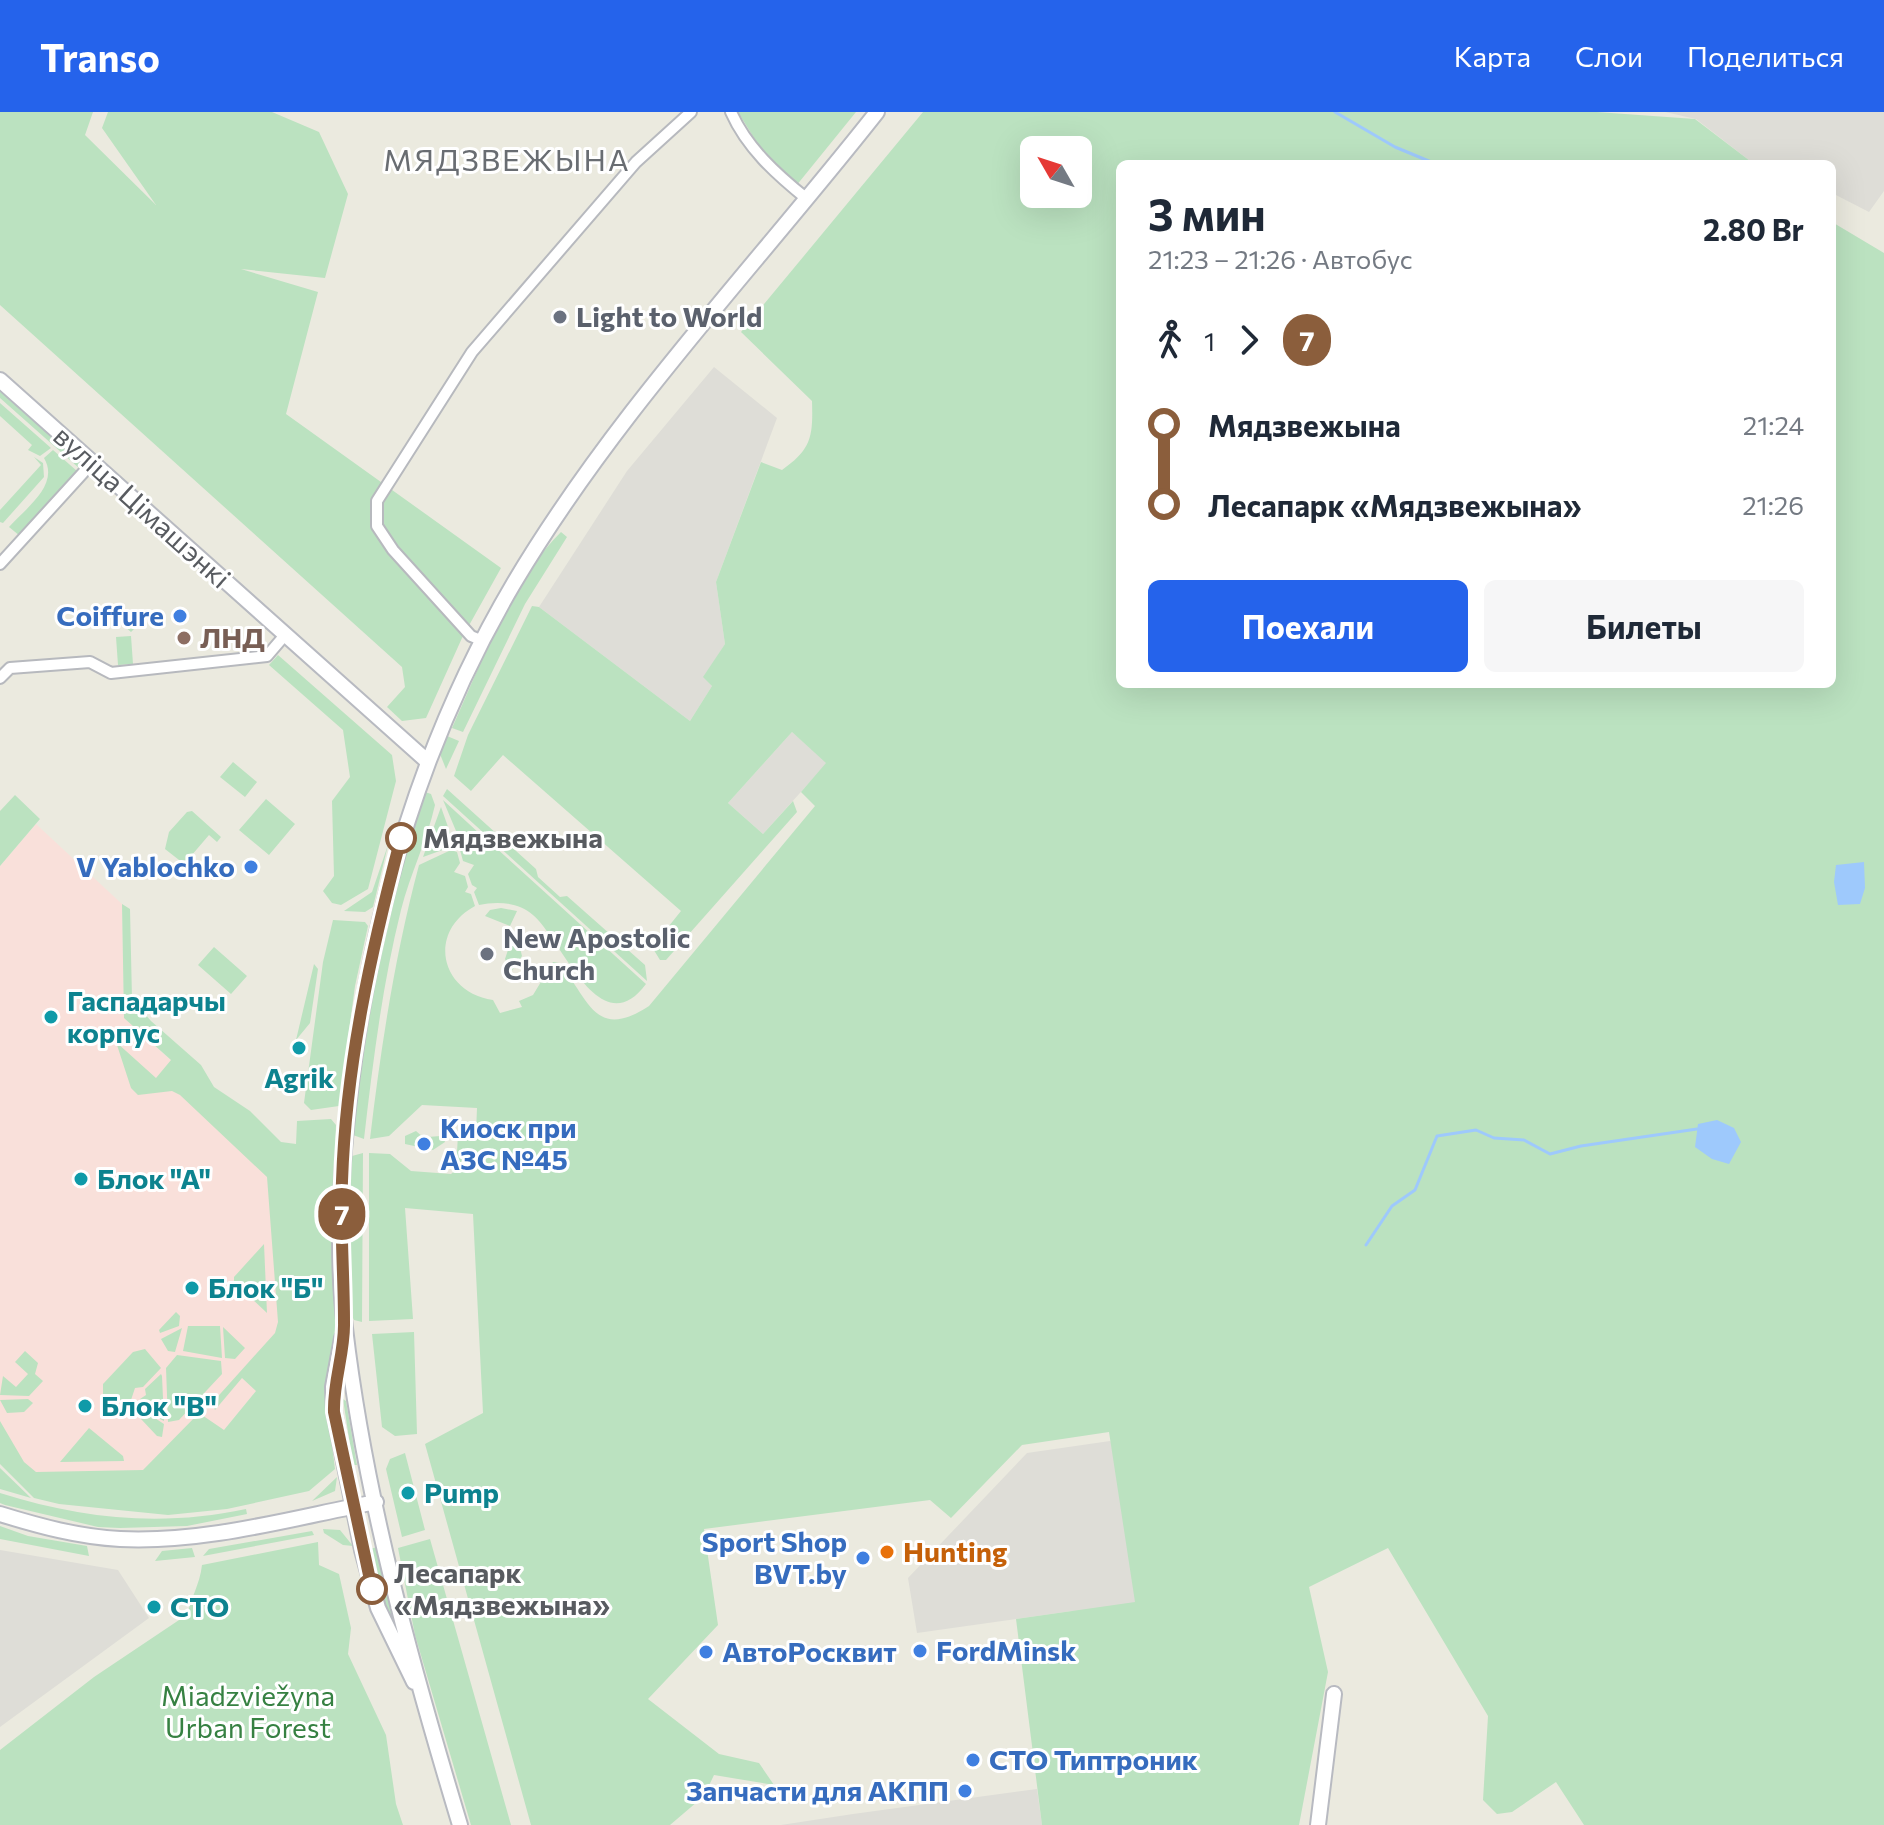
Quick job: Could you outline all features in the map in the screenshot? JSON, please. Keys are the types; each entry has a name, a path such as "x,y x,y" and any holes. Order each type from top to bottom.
{"main road":[{"path":"460,1825 422,1697 376,1502 345,1325 342,1182 356,1043 379,920 427,761 483,641 528,561 594,462 877,112"},
{"name":"вуліца Цімашэнкі","path":"0,380 427,761"},
{"path":"345,1325 333,1387 334,1412 353,1506 378,1608 422,1697"},
{"path":"0,1514 79,1535 150,1539 259,1526 376,1502"},
{"path":"1318,1825 1334,1694"}],"street":[{"path":"483,641 471,636 393,550 377,526 377,501 472,352 636,162 691,112"},
{"path":"731,112 740,133 770,167 807,199"},
{"path":"0,564 92,463"},
{"path":"0,678 10,668 90,662 111,673 267,656 285,635"}],"shaded area":[{"path":"1665,112 1884,112 1884,191 1869,212 1836,195 1836,160 1749,160 1696,119"},
{"path":"714,367 777,418 716,582 725,644 704,677 712,686 690,721 539,607 627,471"},
{"path":"792,732 827,763 763,834 728,803"},
{"path":"36,824 122,904 124,1018 277,1156 286,1355 167,1499 27,1486 0,1460 0,866"},
{"path":"1110,1441 1292,1607 1072,1611 917,1633 908,1578 1027,1453"},
{"path":"0,1550 118,1570 149,1618 0,1727"},
{"path":"1037,1789 1042,1825 781,1825 853,1814"}],"green space":[{"path":"0,112 93,112 85,135 156,205 102,128 108,112 272,112 319,132 348,194 325,278 241,269 318,292 286,414 501,568 462,638 426,718 402,721 387,707 405,687 402,667 0,305"},
{"path":"738,112 856,112 796,186 770,164"},
{"path":"923,112 1597,112 1695,119 1749,160 1116,160 1116,688 1836,688 1836,224 1884,253 1884,1825 1584,1825 1556,1782 1512,1812 1497,1814 1483,1800 1488,1716 1388,1548 1309,1587 1328,1672 1299,1825 1042,1825 1016,1619 1135,1602 1109,1432 1022,1445 951,1518 930,1500 704,1529 718,1625 648,1699 719,1754 759,1763 774,1785 714,1775 704,1796 670,1825 531,1825 425,1444 483,1413 473,1214 405,1208 413,1319 369,1321 369,1153 390,1154 411,1171 451,1174 456,1170 458,1134 476,1133 477,1108 422,1105 389,1136 370,1139 396,967 419,865 451,850 457,852 460,863 454,872 465,876 468,887 465,892 471,894 475,906 460,917 450,931 446,945 446,960 451,974 461,986 475,995 493,1000 500,1013 522,1007 519,1001 533,995 553,962 559,963 595,1011 604,1017 616,1019 631,1016 649,1006 815,806 801,792 826,763 792,732 728,803 763,834 793,801 797,812 666,960 660,960 652,947 681,911 503,755 471,791 454,776 468,735 532,606 539,607 690,721 712,686 703,677 725,644 716,582 761,462 782,470 805,448 812,424 812,401 741,332"},
{"path":"0,387 80,458 80,469 0,398"},
{"path":"0,403 51,448 40,456 28,450 32,445 0,416"},
{"path":"53,450 77,471 20,536 9,527 39,496 48,478 44,458"},
{"path":"34,457 43,463 44,477 3,523 0,522 0,510 41,465"},
{"path":"561,532 567,537 525,604 463,732 452,728 512,599 543,552"},
{"path":"124,609 140,623 131,632 116,619"},
{"path":"131,636 133,664 118,665 116,637"},
{"path":"278,655 392,755 396,781 368,889 341,905 332,903 323,891 334,876 332,801 350,777 343,730 269,665"},
{"path":"447,736 459,741 446,769 440,754"},
{"path":"233,762 257,782 245,797 220,777"},
{"path":"447,789 536,869 538,877 560,897 567,896 645,965 647,981 443,796"},
{"path":"425,792 431,794 435,805 405,897 388,967 364,1139 353,1135 372,1005 399,877"},
{"path":"15,795 40,819 0,866 0,811"},
{"path":"266,799 295,824 269,855 239,830"},
{"path":"443,800 480,834 465,840 459,838"},
{"path":"441,807 453,841 448,848 423,857"},
{"path":"192,811 221,837 217,842 209,835 191,856 194,860 188,867 165,849 169,832 187,812"},
{"path":"484,837 646,984 629,1000 613,1003 598,996 570,965 533,915 521,907 507,904 479,905 474,892 477,888 472,885 468,874 474,865 463,861 460,850 464,844"},
{"path":"388,845 373,907 365,912 344,911 372,892"},
{"path":"122,904 130,909 132,999 151,1021 201,1065 214,1087 250,1111 281,1142 296,1144 297,1121 331,1119 336,1125 332,1242 336,1323 326,1399 335,1469 309,1491 227,1509 168,1515 59,1504 34,1498 0,1464 0,1421 24,1462 36,1472 143,1470 199,1413 224,1430 256,1391 242,1378 215,1410 212,1403 275,1333 278,1322 267,1177 180,1095 172,1091 138,1095 131,1088 116,1042 156,1078 171,1060 124,1018"},
{"path":"501,908 517,911 510,926 485,916 490,910"},
{"path":"333,920 365,922 368,926 355,986 339,1106 311,1110 304,1103 323,962"},
{"path":"512,938 518,940 522,956 511,972 505,959"},
{"path":"214,947 247,976 231,994 198,965"},
{"path":"314,964 318,969 310,1023 296,1040"},
{"path":"416,1131 426,1137 443,1136 445,1142 433,1150 405,1144 405,1136"},
{"path":"363,1153 362,1322 354,1320 349,1310 348,1213 352,1156"},
{"path":"264,1244 267,1313 234,1282 234,1277"},
{"path":"176,1312 180,1316 179,1326 160,1333 159,1330"},
{"path":"188,1326 220,1326 222,1358 183,1351"},
{"path":"223,1327 245,1348 235,1359 225,1358"},
{"path":"182,1328 175,1352 168,1351 161,1339"},
{"path":"414,1332 417,1434 395,1436 382,1427 372,1334"},
{"path":"145,1349 161,1368 143,1387 135,1388 131,1400 124,1399 129,1410 116,1398 112,1402 103,1394 103,1384 133,1352"},
{"path":"25,1351 38,1363 35,1374 43,1381 29,1396 0,1395 3,1376 16,1387 28,1374 15,1362"},
{"path":"177,1355 221,1361 222,1374 179,1420 168,1422 166,1368"},
{"path":"161,1374 164,1421 146,1412 140,1399 146,1395 145,1389"},
{"path":"28,1399 33,1403 24,1412 7,1413 0,1400"},
{"path":"343,1399 346,1401 357,1465 353,1465"},
{"path":"141,1409 164,1424 162,1437 157,1436 141,1419"},
{"path":"89,1428 123,1456 124,1461 60,1462"},
{"path":"405,1453 425,1530 402,1537 386,1469 390,1459"},
{"path":"0,1468 31,1498 0,1489"},
{"path":"337,1477 335,1491 312,1501"},
{"path":"0,1493 61,1509 122,1518 184,1518 246,1509 247,1514 187,1526 98,1527 5,1505 0,1503"},
{"path":"0,1526 28,1536 87,1546 89,1556 0,1539"},
{"path":"323,1529 340,1530 353,1546 343,1545 324,1533"},
{"path":"312,1531 314,1535 203,1556 209,1549"},
{"path":"430,1539 511,1825 471,1825 415,1635 398,1548"},
{"name":"Miadzviežyna Urban Forest","path":"318,1542 319,1565 339,1574 351,1628 348,1654 386,1735 396,1804 403,1825 0,1825 0,1750 94,1677 188,1614 202,1565"},
{"path":"377,1547 396,1619 390,1620 370,1549"},
{"path":"192,1548 195,1557 155,1561 162,1551"}],"water":[{"path":"1864,862 1865,888 1860,904 1838,905 1834,882 1836,865"},
{"path":"1717,1120 1734,1128 1741,1142 1729,1164 1712,1159 1695,1147 1698,1124"}],"waterway":[{"path":"1335,112 1395,147 1426,160"},
{"path":"1366,1245 1392,1206 1415,1190 1437,1136 1476,1130 1494,1138 1524,1140 1550,1154 1581,1146 1697,1129"}],"bus line":[{"name":"7","path":"372,1589 334,1412 333,1387 345,1325 342,1182 350,1089 365,981 401,838"}],"place":[{"name":"Light to World","path":"560,317"},
{"name":"Coiffure","path":"180,616"},
{"name":"ЛНД","path":"184,638"},
{"name":"Мядзвежына","path":"401,838"},
{"name":"V Yablochko","path":"251,867"},
{"name":"New Apostolic Church","path":"487,954"},
{"name":"Гаспадарчы корпус","path":"51,1017"},
{"name":"Agrik","path":"299,1048"},
{"name":"Киоск при АЗС №45","path":"424,1144"},
{"name":"Блок \"А\"","path":"81,1179"},
{"name":"Блок \"Б\"","path":"192,1288"},
{"name":"Блок \"В\"","path":"85,1406"},
{"name":"Pump","path":"408,1493"},
{"name":"Hunting","path":"887,1552"},
{"name":"Sport Shop BVT.by","path":"863,1558"},
{"name":"Лесапарк «Мядзвежына»","path":"372,1589"},
{"name":"СТО","path":"154,1607"},
{"name":"FordMinsk","path":"920,1651"},
{"name":"АвтоРосквит","path":"706,1652"},
{"name":"СТО Типтроник","path":"973,1760"},
{"name":"Запчасти для АКПП","path":"965,1791"}],"district":[{"name":"МЯДЗВЕЖЫНА","path":"507,161"}]}
